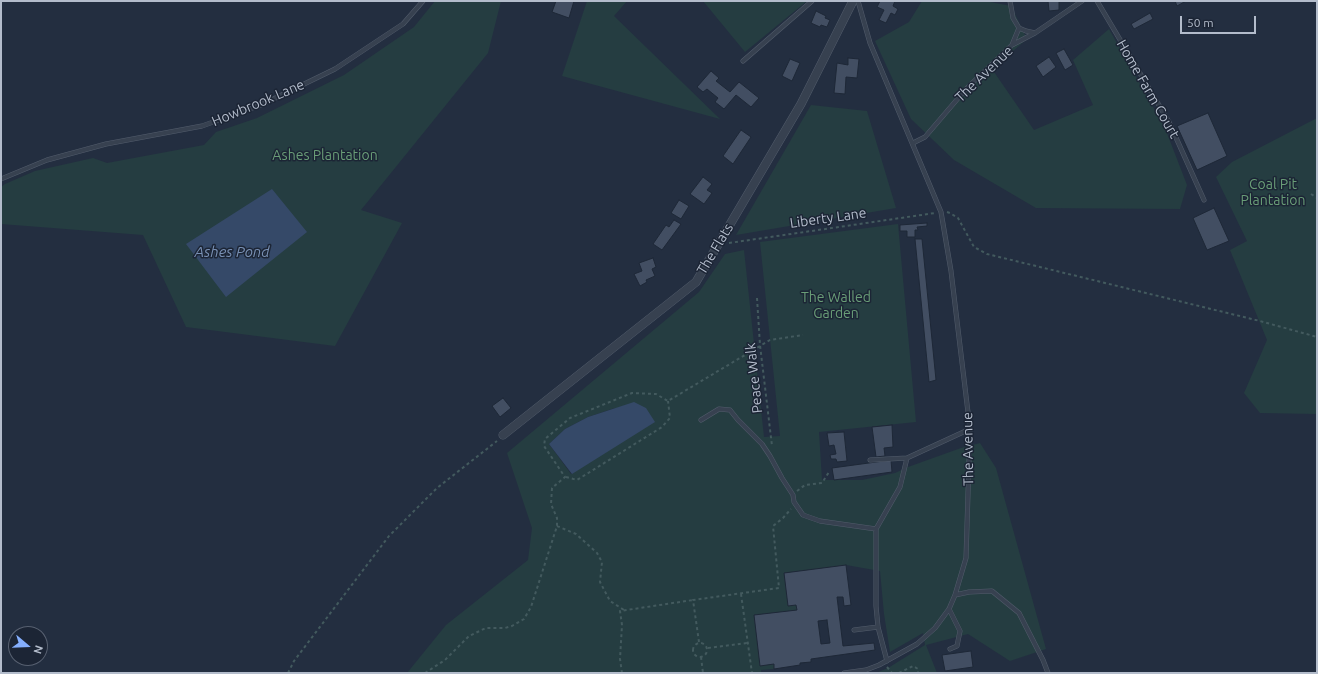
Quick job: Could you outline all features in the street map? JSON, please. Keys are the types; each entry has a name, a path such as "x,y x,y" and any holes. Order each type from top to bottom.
{"street":[{"name":"The Flats","path":"503,436 696,282 801,104 853,1"}],"lane":[{"name":"Howbrook Lane","path":"1,179 47,160 106,144 202,126 261,105 336,69 403,24 423,1"},
{"path":"743,61 812,1"},
{"name":"The Avenue","path":"844,673 866,670 879,666 917,644 935,628 949,609 955,595 966,558 970,429 951,271 941,212 870,43 858,1"},
{"path":"1010,1 1013,18 1019,28 1035,33"},
{"name":"The Avenue","path":"913,143 925,137 966,89 1012,45 1035,33 1082,1"},
{"name":"Home Farm Court","path":"1097,1 1169,122 1204,200"},
{"path":"1012,45 1019,28"},
{"path":"701,420 718,410 730,410 762,444 793,495 794,502 803,515 820,521 876,529"},
{"path":"870,460 907,458 970,429"},
{"path":"887,661 878,627 876,606 876,529 900,487 907,458"},
{"path":"955,595 969,592 992,591 1019,613 1044,660 1048,673"},
{"path":"949,609 960,631 958,646 950,649"},
{"path":"854,630 878,627"}],"path":[{"path":"1311,194 1317,198"},
{"name":"Liberty Lane","path":"718,244 941,212"},
{"path":"941,212 950,213 958,218 974,247 987,254 1260,321 1317,337"},
{"name":"Peace Walk","path":"757,298 760,345 772,444 770,456"},
{"path":"668,401 770,340 803,335"},
{"path":"632,393 656,394 668,401 670,418 662,427 577,480 565,476 544,446 545,439 570,418 632,393"},
{"path":"288,673 294,661 389,536 438,488 503,436"},
{"path":"793,495 805,486 822,484 829,472"},
{"path":"425,673 445,660 469,636 486,628 505,628 512,626 524,619 531,607 556,526 557,518 551,504 552,488 565,476"},
{"path":"622,673 620,660 622,630 620,611 779,588 773,526 783,518 794,502"},
{"path":"556,526 576,534 597,553 602,562 600,582 610,601 625,611"},
{"path":"741,594 752,673"},
{"path":"693,600 699,642"},
{"path":"699,642 705,643 708,648 707,653 701,657"},
{"path":"699,642 693,649 694,654 701,657"},
{"path":"708,648 747,642"},
{"path":"701,657 703,673"},
{"path":"899,673 914,666 918,669 918,673"}],"green space":[{"name":"Ashes Plantation","path":"435,1 501,1 488,53 361,210 402,223 335,346 186,327 143,235 1,224 1,187 5,184 35,171 93,158 107,163 204,145 216,132 257,118 344,75 414,27"},
{"path":"587,1 627,1 614,16 720,119 562,76"},
{"path":"703,1 807,1 745,52"},
{"path":"922,1 985,1 1011,6 1027,39 992,69 1034,130 1093,105 1073,60 1109,29 1165,128 1187,185 1180,209 1036,208 954,160 911,119 875,41 909,22"},
{"path":"811,105 867,111 896,208 736,235"},
{"name":"Coal Pit Plantation","path":"1317,118 1317,414 1260,413 1244,393 1267,340 1230,250 1247,241 1216,177 1232,162"},
{"name":"The Walled Garden","path":"898,224 916,422 819,432 822,480 862,480 895,473 961,448 980,443 996,468 1046,649 1010,661 968,634 926,645 937,673 876,673 888,668 925,645 923,633 890,652 884,614 880,571 846,565 784,573 788,605 796,605 797,610 754,615 760,665 774,664 774,669 761,670 761,673 407,673 446,625 528,560 532,528 507,453 699,292 725,254 744,250 764,437 780,436 760,242","holes":["615,408 572,474 549,444 565,429 588,417"]}],"water":[{"name":"Ashes Pond","path":"272,189 307,232 226,297 186,244"},
{"path":"634,402 646,408 655,422 572,474 549,444 565,429 588,417"}],"building":[{"path":"556,1 574,1 569,18 552,12"},
{"path":"880,1 895,1 893,6 898,9 895,15 891,13 886,23 879,20 884,10 877,7"},
{"path":"1048,1 1059,1 1059,10 1049,11"},
{"path":"1175,1 1186,1 1177,6"},
{"path":"816,11 826,16 825,18 830,20 827,27 821,25 820,27 811,23"},
{"path":"1150,13 1153,19 1134,29 1131,24"},
{"path":"1064,49 1073,65 1065,70 1056,53"},
{"path":"1049,57 1056,67 1043,77 1036,66"},
{"path":"848,58 859,59 857,78 846,77 845,94 834,93 837,63 848,65"},
{"path":"790,59 800,63 792,81 782,76"},
{"path":"711,71 719,78 716,81 730,92 739,82 759,98 751,107 736,95 724,109 715,102 718,98 707,89 703,92 697,87"},
{"path":"1208,113 1227,156 1197,170 1177,126"},
{"path":"741,130 751,137 733,164 723,156"},
{"path":"703,177 712,184 707,190 712,193 704,204 690,194"},
{"path":"679,200 689,206 681,219 671,213"},
{"path":"1214,208 1229,241 1207,250 1193,218"},
{"path":"674,220 681,224 662,250 653,244 666,225 669,227"},
{"path":"927,223 927,226 917,227 918,230 915,230 915,237 907,237 907,231 900,231 900,225"},
{"path":"915,239 922,239 936,380 929,382"},
{"path":"653,258 656,267 652,269 655,276 646,280 647,282 640,286 634,274 642,271 639,263"},
{"path":"503,398 511,408 500,417 492,406"},
{"path":"892,425 893,447 884,448 885,456 876,457 872,427"},
{"path":"844,432 847,461 837,462 836,459 831,459 830,455 836,454 834,445 829,446 827,433"},
{"path":"891,460 892,472 834,480 832,468"},
{"path":"846,565 851,605 844,606 843,597 837,597 843,646 874,643 875,650 811,659 811,662 800,663 800,665 774,669 774,664 760,666 754,615 797,610 796,605 788,606 784,573","holes":["827,620 830,643 821,644 818,621"]},
{"path":"971,651 973,667 945,671 942,655"}]}
